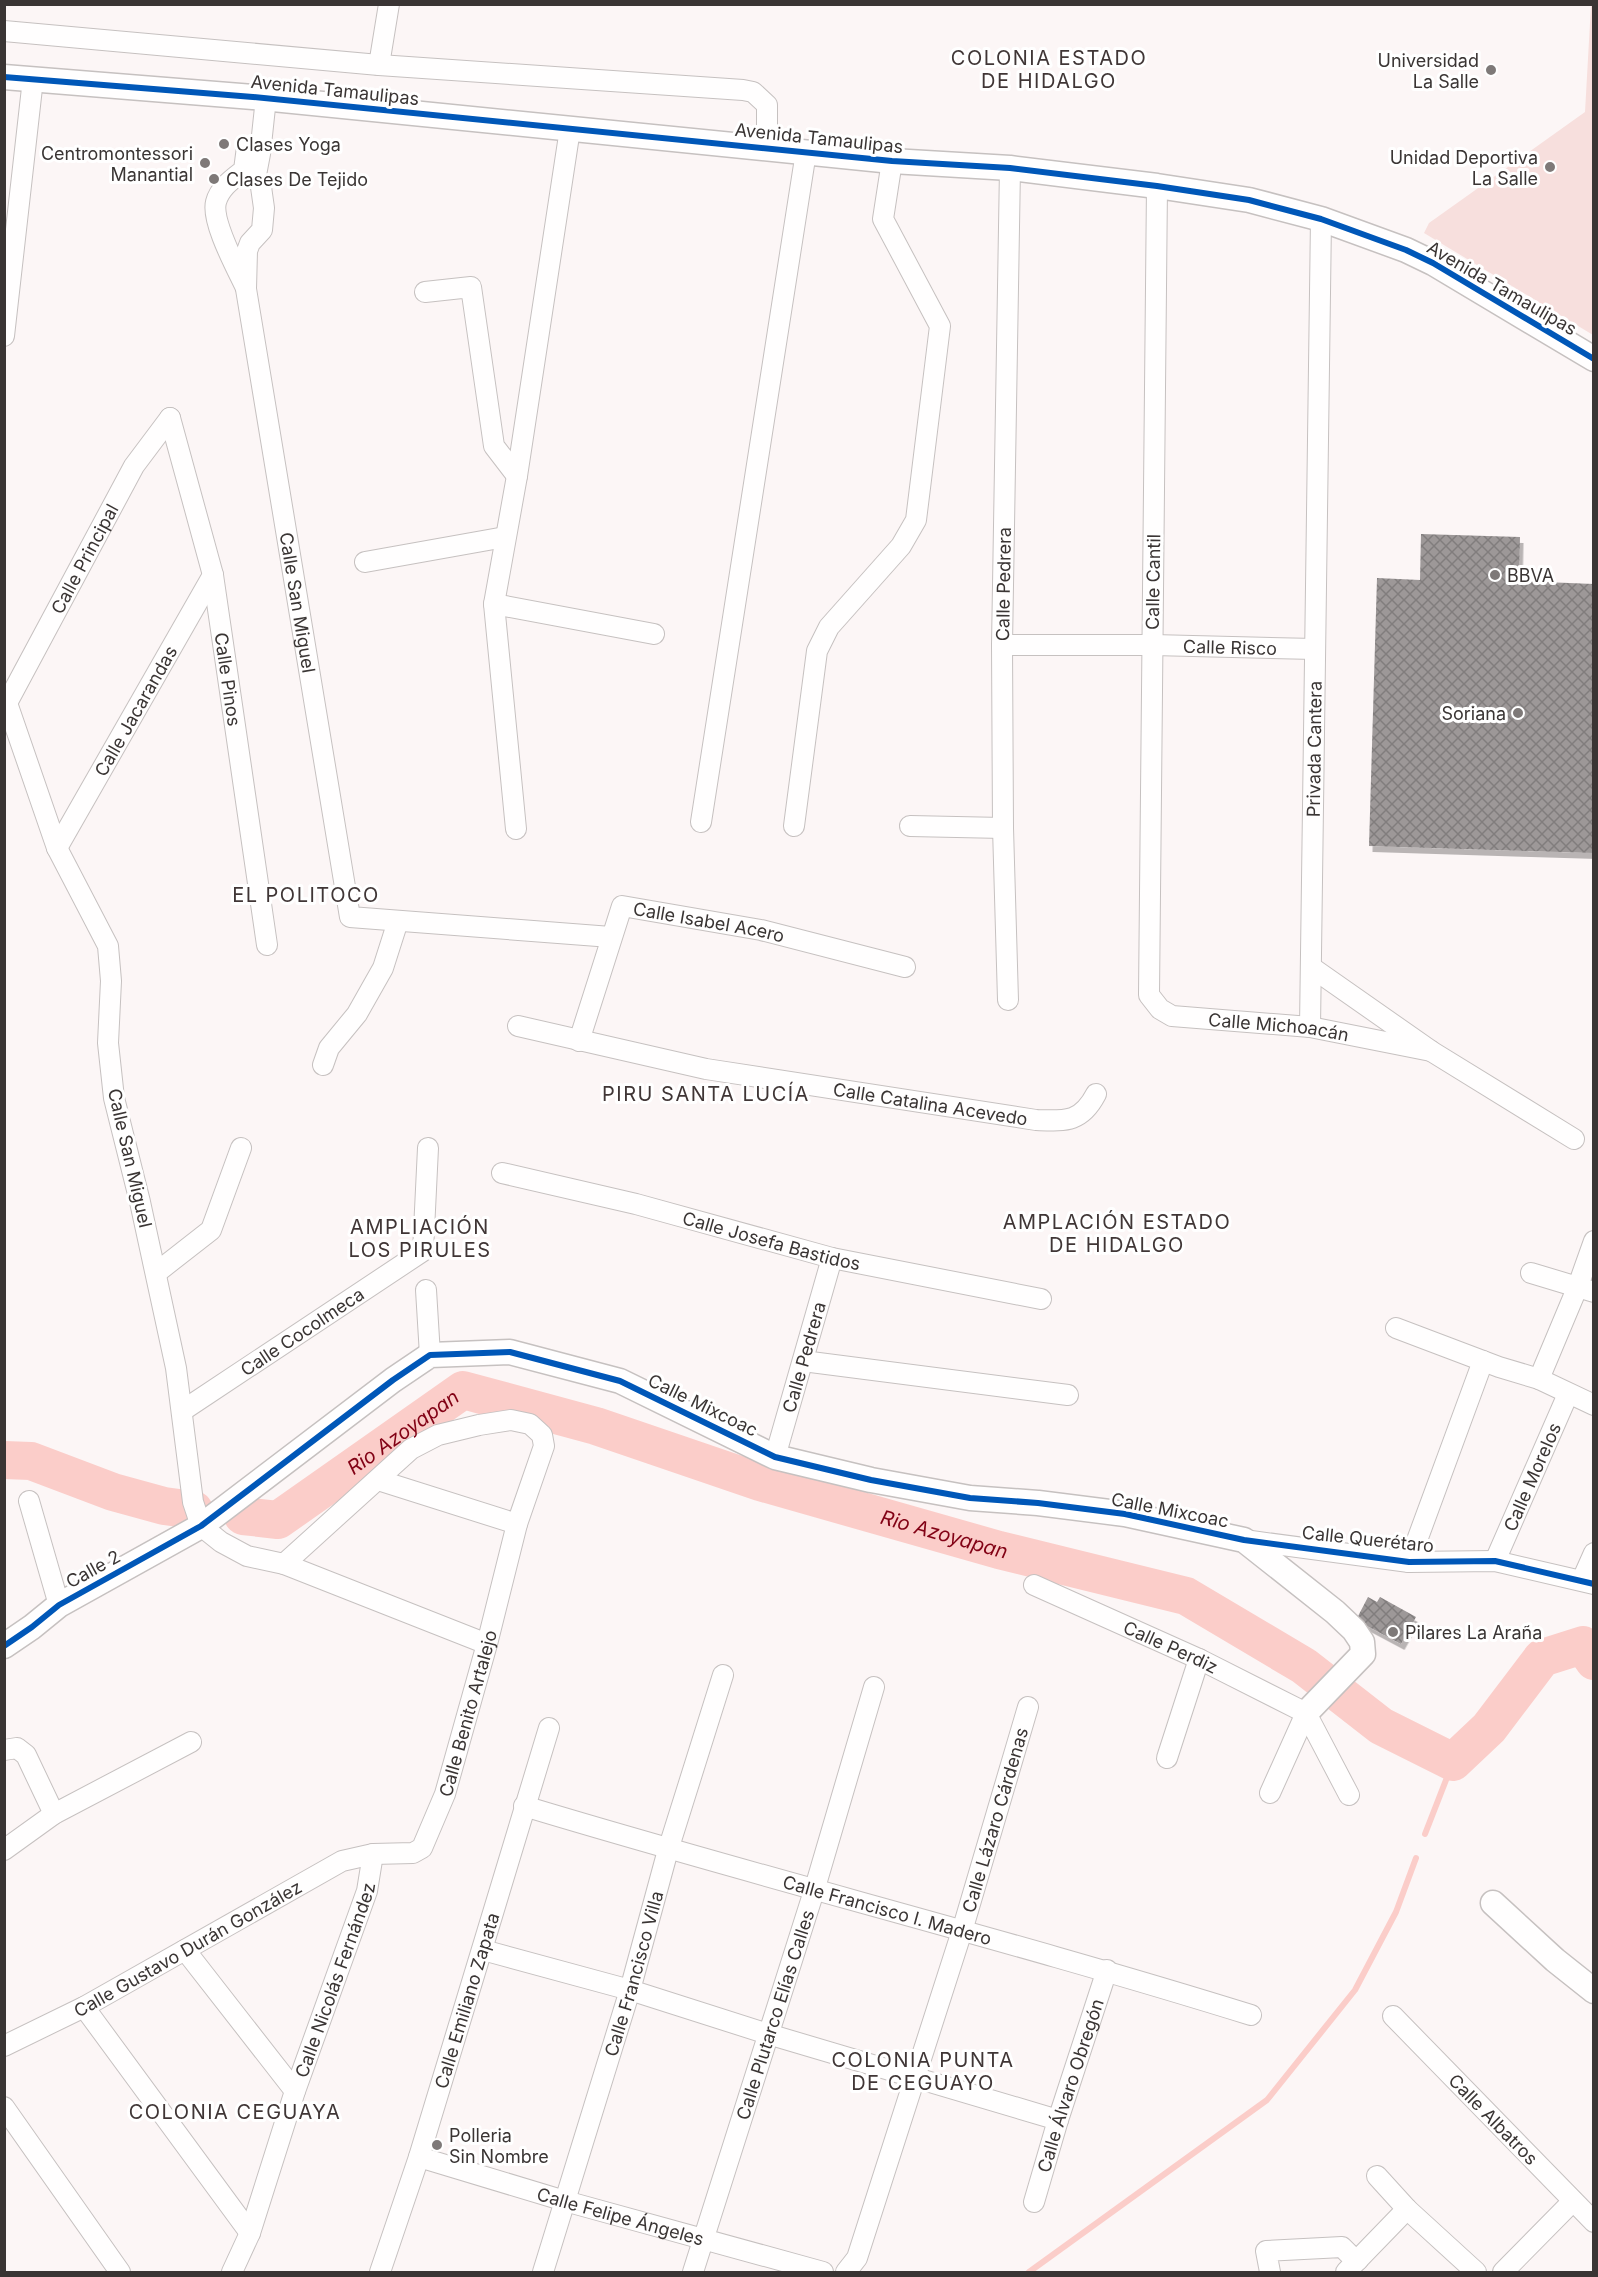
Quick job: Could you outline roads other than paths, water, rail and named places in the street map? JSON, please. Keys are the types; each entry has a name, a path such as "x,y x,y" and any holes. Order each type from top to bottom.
{"street":[{"path":"379,65 389,4"},
{"path":"4,31 379,65 742,90 753,92 767,105 766,148"},
{"name":"Avenida Tamaulipas","path":"4,77 260,98 892,161 1010,168 1249,200 1321,219 1406,250 1433,263 1593,359"},
{"path":"4,336 33,79"},
{"name":"Calle San Miguel","path":"260,98 250,172 261,187 264,208 262,230 250,243 247,251 246,289 350,916"},
{"path":"516,829 494,604 517,476 570,129"},
{"path":"701,822 806,152"},
{"path":"794,826 817,651 829,627 901,546 916,520 940,326 883,219 892,161"},
{"name":"Calle Pedrera","path":"1008,1000 1003,828 1002,645 1010,168"},
{"name":"Calle San Miguel","path":"246,289 221,235 216,202 226,184 250,172"},
{"name":"Calle Cantil","path":"1148,978 1157,186"},
{"name":"Privada Cantera","path":"1310,1027 1321,219"},
{"path":"221,235 237,243 250,243"},
{"path":"425,292 471,287 494,446 517,476"},
{"name":"Calle Pinos","path":"170,418 213,575 267,945"},
{"name":"Calle Principal","path":"7,703 134,466 170,418"},
{"path":"365,562 505,537"},
{"name":"Calle Jacarandas","path":"57,848 213,575"},
{"path":"494,604 654,634"},
{"name":"Calle Risco","path":"1002,645 1153,645 1315,649"},
{"name":"Calle San Miguel","path":"7,703 57,848 108,946 111,981 108,1043 114,1098 177,1368 193,1502 201,1526"},
{"path":"910,826 1003,828"},
{"name":"Calle Isabel Acero","path":"350,916 611,937 622,906 761,930 905,967"},
{"path":"323,1065 329,1048 357,1014 383,968 398,921"},
{"path":"579,1041 611,937"},
{"path":"1311,967 1431,1051 1574,1139"},
{"name":"Calle Michoacán","path":"1148,978 1149,995 1160,1009 1172,1016 1310,1027 1431,1051"},
{"name":"Calle Catalina Acevedo","path":"518,1026 706,1069 1036,1120 1072,1118 1087,1110 1096,1094"},
{"path":"156,1274 211,1230 241,1148"},
{"name":"Calle Cocolmeca","path":"182,1412 423,1251 428,1148"},
{"name":"Calle Josefa Bastidos","path":"502,1173 636,1204 832,1258 1041,1299"},
{"path":"1539,1380 1586,1289 1593,1241"},
{"name":"Calle Pedrera","path":"775,1457 832,1258"},
{"path":"1531,1273 1586,1289"},
{"path":"426,1290 430,1355 393,1380 201,1526 221,1542 247,1556 284,1564 487,1644"},
{"path":"1396,1328 1539,1380 1593,1405"},
{"name":"Calle Mixcoac","path":"430,1355 510,1352 620,1381 775,1457 871,1480 970,1497 1125,1514 1244,1540"},
{"path":"803,1361 1068,1395"},
{"name":"Calle Querétaro","path":"1409,1562 1484,1361"},
{"name":"Calle Morelos","path":"1495,1561 1568,1394"},
{"name":"Calle Benito Artalejo","path":"373,1854 413,1853 422,1848 445,1794 487,1644 517,1524 544,1446 542,1435 530,1424 511,1420 438,1435 411,1449 378,1480"},
{"path":"284,1564 378,1480 517,1524"},
{"path":"28,1501 59,1605"},
{"name":"Calle 2","path":"4,1646 59,1605 201,1526"},
{"path":"1244,1540 1335,1612 1354,1630 1362,1642 1363,1654 1356,1663 1305,1713 1270,1793"},
{"name":"Calle Querétaro","path":"1244,1540 1409,1562 1495,1561 1588,1582"},
{"path":"1588,1582 1593,1553"},
{"name":"Calle Perdiz","path":"1034,1585 1199,1659 1305,1713"},
{"path":"1167,1758 1199,1659"},
{"name":"Calle Francisco Villa","path":"543,2272 630,1989 668,1850 723,1675"},
{"name":"Calle Plutarco Elías Calles","path":"693,2272 814,1891 874,1687"},
{"name":"Calle Lázaro Cárdenas","path":"846,2272 857,2258 916,2078 1028,1707"},
{"path":"1305,1713 1349,1795"},
{"name":"Calle Emiliano Zapata","path":"380,2272 419,2157 549,1728"},
{"path":"4,1850 54,1814 191,1742"},
{"path":"11,1749 26,1755 54,1814"},
{"name":"Calle Francisco I. Madero","path":"524,1806 668,1850 1107,1970 1251,2015"},
{"name":"Calle Gustavo Durán González","path":"4,2046 84,2007 342,1861 373,1854"},
{"name":"Calle Nicolás Fernández","path":"232,2272 250,2233 295,2091 367,1891 373,1854"},
{"path":"1493,1903 1555,1960 1593,1991"},
{"path":"185,1950 295,2091"},
{"path":"483,1950 630,1989 768,2034 1058,2120"},
{"name":"Calle Álvaro Obregón","path":"1034,2202 1107,1970"},
{"path":"84,2007 250,2233"},
{"name":"Calle Albatros","path":"1393,2016 1593,2222"},
{"path":"4,2107 120,2272"},
{"name":"Calle Felipe Ángeles","path":"419,2157 565,2201 823,2272"},
{"path":"1377,2176 1407,2209 1476,2272"},
{"path":"1503,2272 1573,2201"},
{"path":"1352,2266 1407,2209"},
{"path":"1270,2272 1266,2251 1341,2247 1351,2256 1352,2266"}],"waterway":[{"name":"Rio Azoyapan","path":"243,1516 278,1520 463,1390 596,1426 760,1482 999,1550 1186,1596 1304,1666 1381,1726 1453,1762 1489,1728 1542,1658 1583,1645 1594,1661"},
{"name":"Rio Azoyapan","path":"4,1460 31,1461 113,1492 164,1506 194,1510"},
{"path":"1425,1834 1453,1762"},
{"path":"1029,2272 1267,2100 1355,1990 1396,1912 1416,1858"}],"place":[{"name":"Universidad La Salle","path":"1491,70"},
{"name":"Clases Yoga","path":"224,144"},
{"name":"Centromontessori Manantial","path":"205,163"},
{"name":"Unidad Deportiva La Salle","path":"1550,167"},
{"name":"Clases De Tejido","path":"214,179"},
{"name":"BBVA","path":"1495,575"},
{"name":"Soriana","path":"1518,713"},
{"name":"Pilares La Araña","path":"1393,1632"},
{"name":"Polleria Sin Nombre","path":"437,2145"}],"district":[{"name":"COLONIA ESTADO DE HIDALGO","path":"1049,70"},
{"name":"EL POLITOCO","path":"306,895"},
{"name":"PIRU SANTA LUCÍA","path":"706,1094"},
{"name":"AMPLACIÓN ESTADO DE HIDALGO","path":"1117,1234"},
{"name":"AMPLIACIÓN LOS PIRULES","path":"420,1238"},
{"name":"COLONIA PUNTA DE CEGUAYO","path":"923,2072"},
{"name":"COLONIA CEGUAYA","path":"235,2112"}]}
